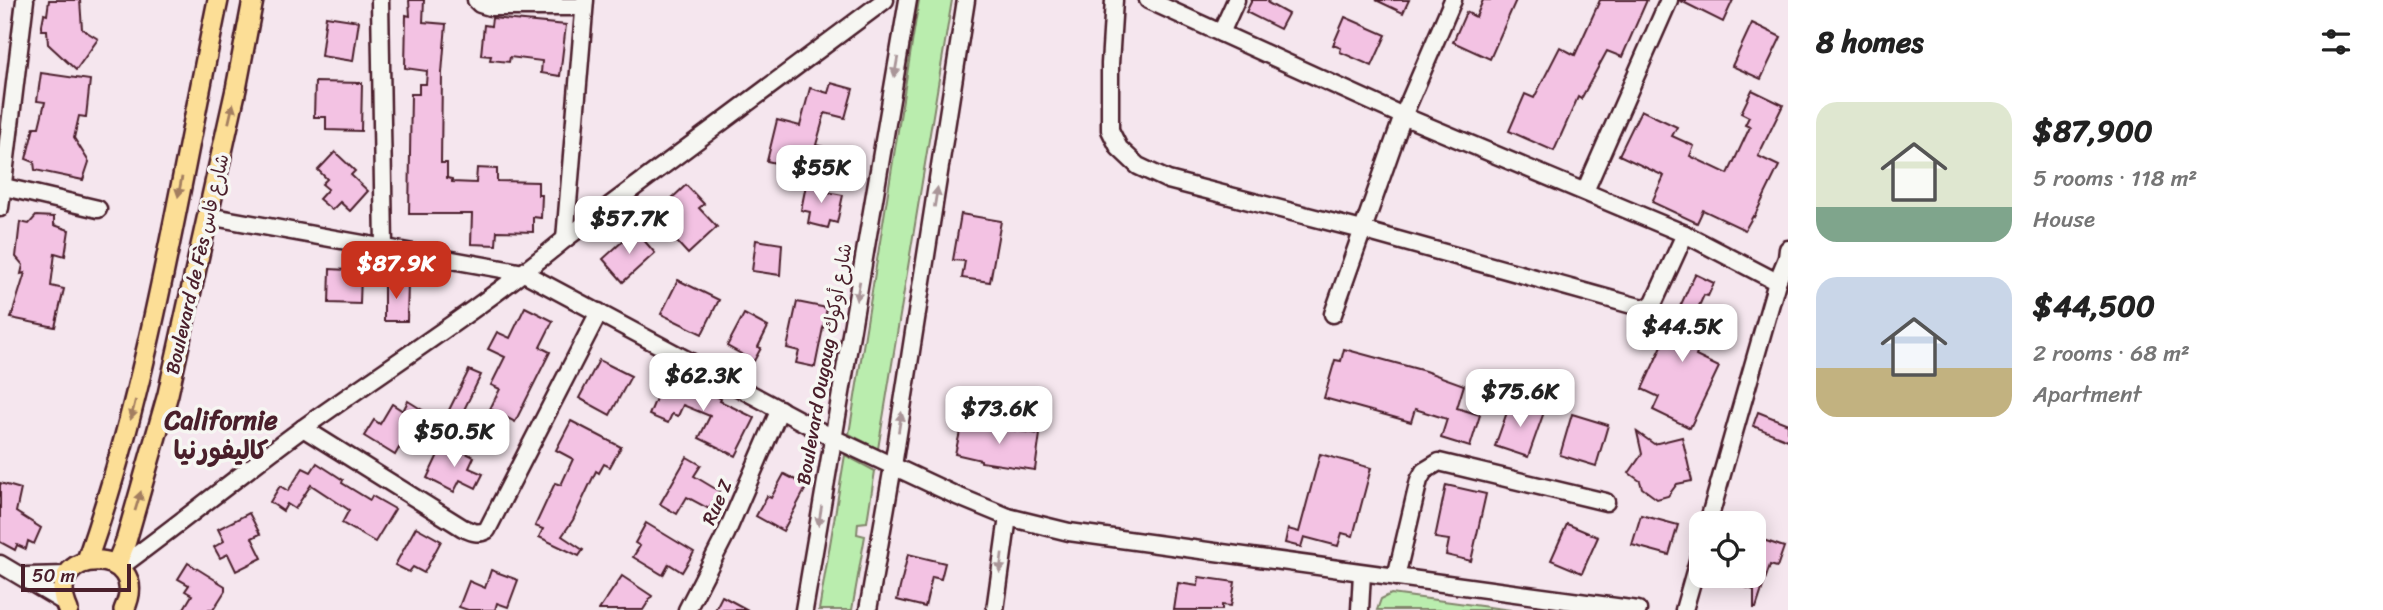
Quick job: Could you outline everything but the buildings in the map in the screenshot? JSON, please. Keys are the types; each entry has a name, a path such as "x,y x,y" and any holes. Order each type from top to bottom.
{"main road":[{"name":"Boulevard de Fès شارع فاس","path":"87,560 119,464 140,384 218,0"},
{"name":"Boulevard de Fès شارع فاس","path":"121,571 126,541 168,394 236,89 253,0"},
{"path":"66,606 63,588 68,575 80,563 97,559 121,571 130,592 129,607"}],"street":[{"path":"0,208 25,0"},
{"path":"380,0 384,246"},
{"path":"477,0 490,7 584,3 565,239"},
{"path":"121,571 303,428 524,273 565,239 885,0"},
{"name":"Boulevard Ougoug شارع أوكوك","path":"804,610 908,0"},
{"path":"868,610 966,0"},
{"path":"1114,0 1110,130 1119,148 1138,166 1168,180 1648,308 1654,303 1685,234"},
{"path":"1148,0 1403,116 1685,234 1777,282"},
{"path":"1221,33 1236,0"},
{"path":"1333,314 1403,116 1453,0"},
{"path":"1585,191 1669,0"},
{"path":"1,186 98,209"},
{"path":"208,216 524,273 833,438 1008,517 1069,532 1639,610"},
{"path":"1712,511 1788,249"},
{"path":"303,428 463,528 482,533 487,530 598,312"},
{"name":"Rue Z","path":"687,610 726,534 780,409"},
{"path":"1396,577 1419,480 1423,471 1439,462 1606,502"},
{"path":"995,610 1008,517"},
{"path":"0,564 24,576 66,606"},
{"path":"1360,610 1362,573"},
{"path":"24,576 68,575"},
{"path":"1684,610 1690,588"}],"green space":[{"path":"919,0 952,0 878,449 849,434"},
{"path":"845,455 875,471 867,522 858,523 857,534 865,536 852,610 819,610"},
{"path":"1391,594 1511,610 1377,610 1381,599"}],"district":[{"name":"Californie كاليفورنيا","path":"221,435"}]}
